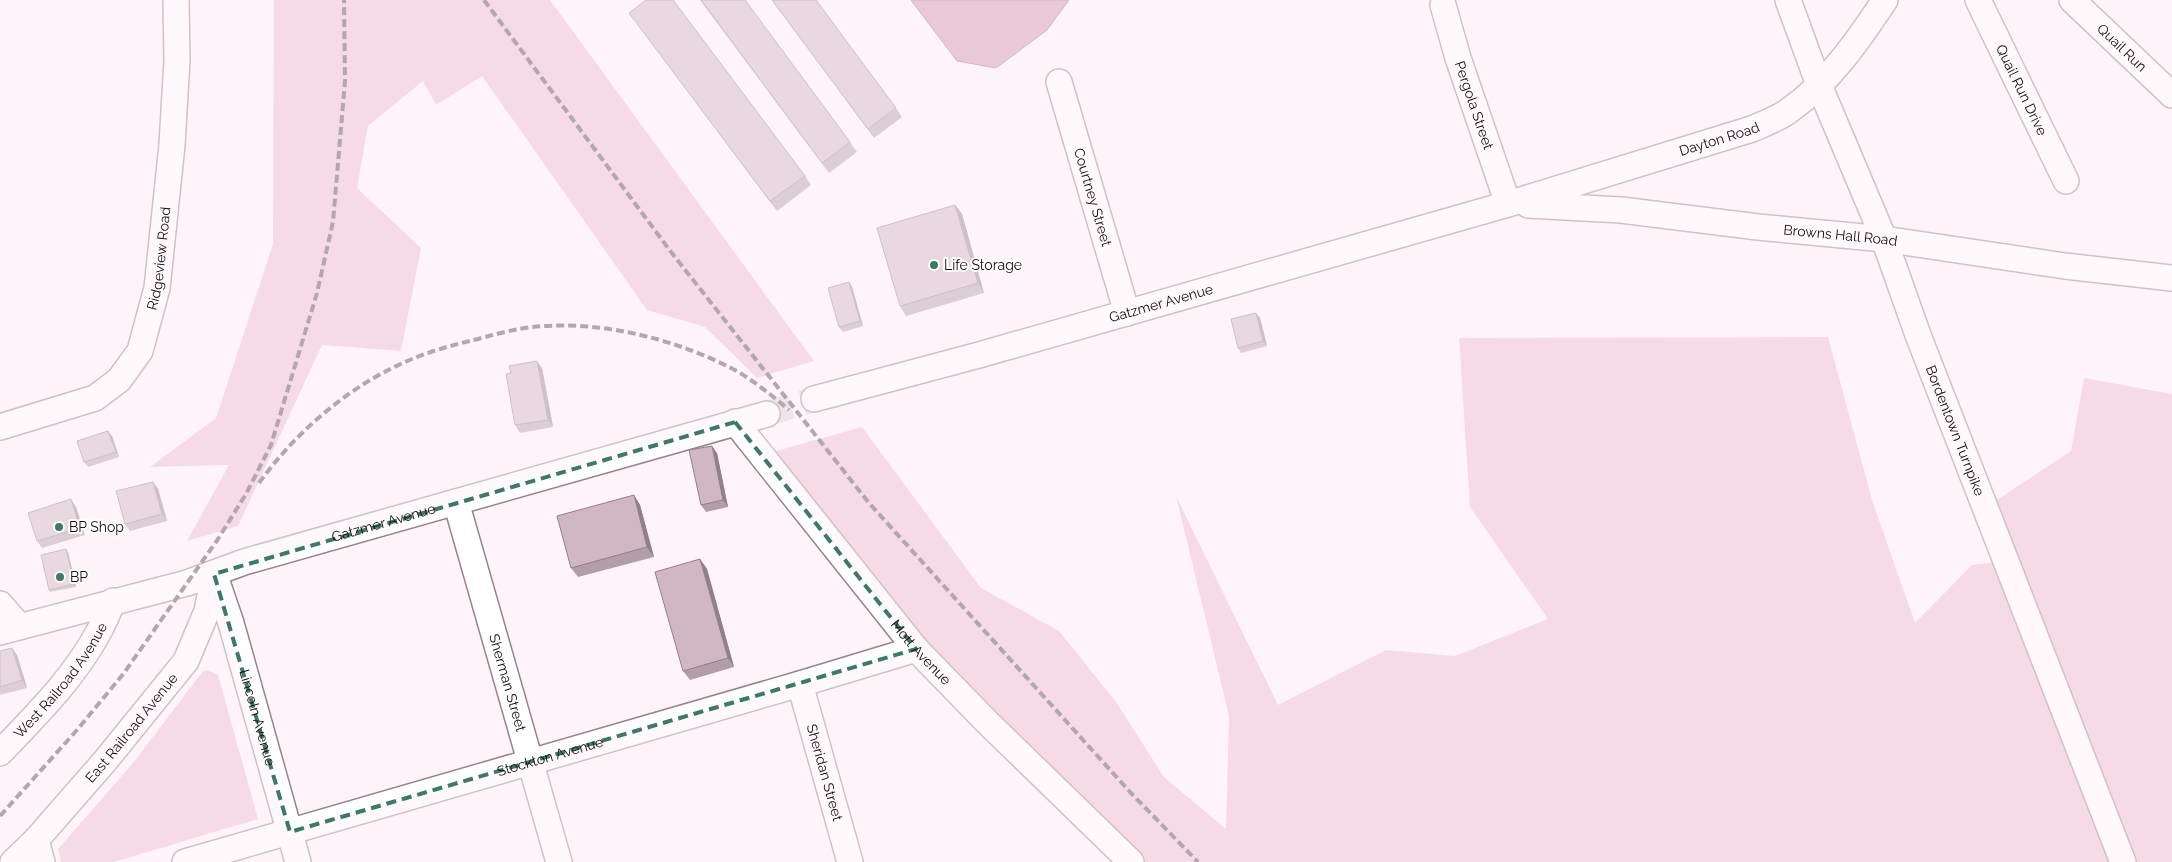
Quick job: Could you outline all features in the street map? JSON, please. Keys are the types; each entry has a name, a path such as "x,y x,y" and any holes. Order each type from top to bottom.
{"street":[{"name":"Ridgeview Road","path":"0,427 95,398 119,380 140,351 157,288 169,174 178,60 176,0"},
{"name":"Bordentown Turnpike","path":"1788,0 1819,85 1884,240 1918,335 2123,862"},
{"name":"Dayton Road","path":"1508,204 1752,129 1786,113 1840,64 1885,0"},
{"name":"Quail Run Drive","path":"1978,0 2066,181"},
{"name":"Quail Run","path":"2072,0 2172,95"},
{"name":"Pergola Street","path":"1443,5 1458,58 1508,204"},
{"name":"Courtney Street","path":"1059,82 1127,313"},
{"name":"Browns Hall Road","path":"1508,204 1621,210 1884,240 2065,266 2172,278"},
{"name":"Gatzmer Avenue","path":"814,399 979,355 1508,204"},
{"name":"Gatzmer Avenue","path":"10,629 187,583 244,562 767,414"},
{"name":"Mott Avenue","path":"734,422 916,649 986,721 1131,862"},
{"name":"Sherman Street","path":"456,502 559,862"},
{"name":"Lincoln Avenue","path":"214,574 231,623 298,862"},
{"name":"East Railroad Avenue","path":"13,862 39,851 105,761 186,661 207,611 214,574"},
{"name":"West Railroad Avenue","path":"0,753 50,699 76,667 98,634 112,601"},
{"path":"0,604 10,629"},
{"name":"Stockton Avenue","path":"184,862 916,649"},
{"name":"Sheridan Street","path":"800,684 850,862"}],"highlighted area":[{"path":"735,422 916,649 290,832 214,574"}],"shaded area":[{"path":"274,0 550,0 814,361 757,378 705,327 647,310 482,76 436,105 423,81 368,126 357,188 421,248 401,351 322,345 238,526 187,541 229,465 150,467 216,418 273,244"},
{"path":"911,0 1069,0 1047,30 996,68 957,61"},
{"path":"1828,337 1872,500 1915,623 1972,565 2005,561 1986,507 2071,451 2084,378 2172,394 2172,862 1128,862 915,644 769,453 862,427 981,588 1059,631 1116,702 1164,777 1226,829 1229,716 1176,496 1278,705 1386,650 1455,656 1548,619 1470,507 1459,338"},
{"path":"207,670 218,675 258,819 114,862 61,862 58,849 133,763 203,671"}],"building":[{"path":"646,0 673,0 805,176 770,201 629,13"},
{"path":"701,0 745,0 850,142 822,163"},
{"path":"772,0 816,0 896,108 868,129"},
{"name":"Life Storage","path":"955,205 978,283 900,306 877,228"},
{"path":"849,282 860,321 839,327 828,288"},
{"path":"1256,313 1263,341 1238,348 1231,319"},
{"path":"537,361 548,420 515,425 506,374 511,373 509,366"},
{"path":"108,431 116,452 84,462 77,441"},
{"path":"712,446 723,500 701,505 689,450"},
{"path":"153,482 162,514 125,524 116,491"},
{"path":"634,495 647,547 571,568 557,516"},
{"name":"BP Shop","path":"71,499 80,528 37,541 28,513"},
{"name":"BP","path":"66,549 74,584 49,590 41,555"},
{"path":"700,559 728,658 683,671 655,572"},
{"path":"12,648 22,680 0,687 0,651"}],"tunnel":[{"path":"767,414 814,399"}],"railway":[{"path":"0,816 77,730 124,673 218,539 246,494 271,445 317,293 333,222 345,81 344,0"},
{"path":"484,0 671,252 869,503 1130,792 1198,862"},
{"path":"259,483 274,463 310,426 350,393 372,379 394,367 432,352 533,327 583,326 609,329 660,340 708,357 739,372 789,410"}],"place":[{"name":"Life Storage","path":"934,265"},
{"name":"BP Shop","path":"59,527"},
{"name":"BP","path":"60,577"}]}
